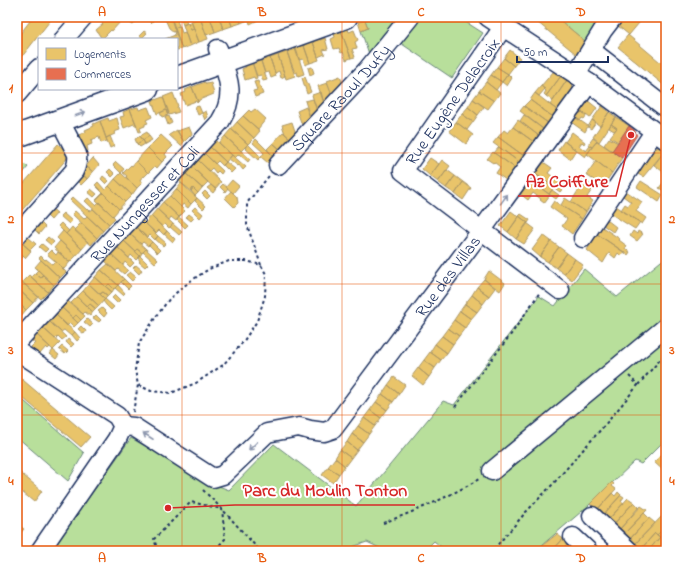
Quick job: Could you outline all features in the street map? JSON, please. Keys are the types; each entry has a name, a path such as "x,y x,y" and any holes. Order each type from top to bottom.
{"main road":[{"path":"178,77 220,55 304,17"},
{"path":"178,64 220,55 346,17"},
{"path":"17,121 101,90"},
{"path":"17,136 144,90"}],"street":[{"path":"65,38 83,17"},
{"name":"Square Raoul Dufy","path":"281,161 372,64 410,17"},
{"path":"488,17 582,78 662,136 583,238"},
{"name":"Rue des Villas","path":"127,427 134,427 213,478 223,475 267,433 286,428 299,427 324,432 334,429 481,231 582,78 591,50 603,30 614,17"},
{"name":"Rue Eugène Delacroix","path":"504,26 403,171 554,285"},
{"path":"591,50 666,108"},
{"name":"Rue Nungesser et Coli","path":"17,342 220,122 229,104 230,93 228,80 220,55"},
{"path":"17,94 38,69"},
{"path":"17,235 77,166 77,154 60,121"},
{"path":"492,471 666,327"},
{"path":"17,351 117,416 127,427 117,439 40,551"},
{"path":"592,516 629,551"},
{"path":"573,537 588,551"}],"path":[{"path":"138,386 151,391 171,393 196,383 223,365 257,321 265,296 266,274 260,265 247,225 247,203 281,161"},
{"path":"127,427 138,386 135,370 139,343 170,298 209,269 229,261 246,261 260,265"},
{"path":"455,407 512,333 554,285"},
{"path":"494,549 553,484 666,353"},
{"path":"619,366 638,385"},
{"path":"383,523 414,512 469,485 492,471"},
{"path":"200,488 222,509 260,551"},
{"path":"158,551 154,539 191,502 222,509"},
{"path":"214,551 225,539 222,509"}],"green space":[{"path":"373,17 458,17 483,33 452,78 399,42 375,71 361,31 368,28 365,20"},
{"path":"556,17 606,17 586,42"},
{"path":"17,159 28,167 17,180"},
{"path":"666,257 666,439 641,464 635,461 588,506 535,551 446,551 434,541 424,551 386,551 367,542 352,547 348,551 51,551 131,438 206,481 229,490 274,444 356,506 443,401 454,405 539,296 555,306 584,269 617,297"},
{"path":"17,395 84,453 68,481 17,437"}],"building: Logements":[{"path":"33,17 53,17 17,63 17,38"},
{"path":"100,17 116,17 121,21 112,31 111,30 101,38 96,30 103,24 98,19"},
{"path":"129,17 136,22 133,25 126,20"},
{"path":"151,17 156,17 151,23 148,20"},
{"path":"171,17 176,31 174,32 169,28 165,19"},
{"path":"176,17 179,26 174,28 171,18"},
{"path":"180,17 185,17 187,23 183,25"},
{"path":"200,17 210,17 215,32 206,35"},
{"path":"210,17 219,17 223,29 215,32"},
{"path":"219,17 229,17 232,26 223,29"},
{"path":"229,17 239,17 241,23 232,26"},
{"path":"239,17 248,17 248,20 241,23"},
{"path":"248,17 257,17 258,20 250,24"},
{"path":"531,17 556,17 586,42 576,54"},
{"path":"623,17 644,17 629,35 617,25"},
{"path":"200,18 208,39 199,42 191,21"},
{"path":"365,20 368,28 361,31 358,22"},
{"path":"191,21 194,29 191,30 188,23"},
{"path":"188,23 191,30 194,29 199,42 190,46 183,25"},
{"path":"180,26 182,33 185,32 190,46 182,49 174,28"},
{"path":"348,29 349,32 354,30 358,40 355,42 357,48 352,49 355,57 351,58 341,31"},
{"path":"144,31 147,33 142,38 139,36"},
{"path":"176,31 182,49 178,50 178,38 168,38 175,35 174,32"},
{"path":"341,31 351,58 346,60 343,52 341,53 339,48 334,49 331,39 335,37 334,34"},
{"path":"628,35 666,67 666,87 618,47"},
{"path":"319,37 320,40 325,38 328,49 323,50 325,54 318,57 312,39"},
{"path":"312,39 319,60 310,63 303,43"},
{"path":"303,43 310,63 305,65 303,59 299,60 294,46"},
{"path":"296,49 304,74 298,76 297,72 295,73 287,52"},
{"path":"510,50 520,58 514,66 504,58"},
{"path":"287,52 295,76 286,79 278,55"},
{"path":"269,55 276,76 271,78 269,72 265,73 260,58"},
{"path":"278,55 285,76 281,78 279,71 275,73 270,58"},
{"path":"260,58 267,80 263,81 261,75 257,76 252,62"},
{"path":"504,58 514,66 508,74 497,67"},
{"path":"252,62 257,78 255,79 254,77 245,80 242,69 246,67 245,64"},
{"path":"312,67 314,73 310,75 308,68"},
{"path":"497,67 508,74 502,82 491,75"},
{"path":"554,71 561,76 546,96 544,94 546,91 541,86"},
{"path":"508,74 512,78 507,86 502,82"},
{"path":"491,75 502,82 496,90 486,82"},
{"path":"340,76 343,84 332,95 327,81"},
{"path":"561,76 567,80 553,101 546,96"},
{"path":"305,77 311,92 307,94 302,78"},
{"path":"567,80 572,84 573,89 557,110 550,105"},
{"path":"258,81 263,94 255,97 253,91 257,90 254,82"},
{"path":"205,82 206,84 211,83 214,94 199,100 198,102 192,87"},
{"path":"486,82 500,93 494,101 479,91"},
{"path":"327,83 332,95 324,103 318,86"},
{"path":"541,86 545,89 539,96 535,93"},
{"path":"192,87 198,102 197,103 196,101 185,105 181,94 186,92 185,90"},
{"path":"479,91 494,101 488,109 473,99"},
{"path":"321,92 324,103 317,111 312,95"},
{"path":"173,93 179,112 169,115 163,97"},
{"path":"535,93 557,110 553,117 530,100"},
{"path":"163,97 169,113 167,114 166,110 157,114 152,101"},
{"path":"313,99 317,111 311,120 305,101"},
{"path":"473,99 484,107 478,115 468,107"},
{"path":"530,100 553,117 548,123 524,106"},
{"path":"587,100 597,108 590,118 582,112 578,112"},
{"path":"199,106 202,113 198,115 195,107"},
{"path":"524,106 548,123 543,129 520,111"},
{"path":"602,106 609,112 600,126 592,120"},
{"path":"138,107 139,110 148,107 152,117 146,120 148,123 140,128 141,131 139,132 130,109"},
{"path":"306,107 311,120 303,128 297,111"},
{"path":"468,107 478,115 473,122 462,114"},
{"path":"130,109 137,126 134,124 124,128 120,117 124,116 123,112"},
{"path":"255,109 266,119 258,129 243,116 249,110 251,112"},
{"path":"166,110 168,115 162,117 160,113"},
{"path":"206,111 208,117 205,120 202,113"},
{"path":"578,112 582,112 587,115 580,121 575,117"},
{"path":"609,112 616,117 599,142 593,137"},
{"path":"462,114 473,122 467,130 456,122"},
{"path":"524,115 543,129 539,136 520,121"},
{"path":"169,116 172,123 168,125 165,117"},
{"path":"243,116 260,131 254,138 237,122"},
{"path":"575,117 588,126 585,132 571,122"},
{"path":"616,117 629,126 618,142 610,137 617,128 611,124"},
{"path":"108,118 109,121 117,118 120,130 114,132 115,134 106,138 100,121"},
{"path":"518,120 539,136 534,142 513,127"},
{"path":"592,120 596,122 591,129 588,127"},
{"path":"100,121 107,141 101,143 99,137 91,140 92,144 87,146 88,151 83,153 76,136 86,132 85,130 94,126 93,124"},
{"path":"237,122 254,138 248,144 231,129"},
{"path":"292,122 296,134 291,139 285,134 282,125"},
{"path":"456,122 473,135 466,144 449,131"},
{"path":"611,124 617,128 614,131 609,128"},
{"path":"189,127 192,134 184,142 177,131"},
{"path":"513,127 534,142 524,156 498,137 504,130 508,133"},
{"path":"231,129 248,144 241,151 225,136"},
{"path":"177,130 184,142 181,146 169,135"},
{"path":"147,132 149,136 143,140 140,136"},
{"path":"283,132 291,139 281,150 273,143"},
{"path":"572,132 585,142 584,144 582,142 579,146 586,151 590,146 592,147 585,157 565,142"},
{"path":"161,135 173,146 165,154 167,157 162,162 148,148"},
{"path":"110,136 114,146 110,148 106,138"},
{"path":"140,136 143,140 137,144 135,139"},
{"path":"149,136 152,140 145,144 143,140"},
{"path":"225,136 250,159 248,162 239,154 235,158 219,143"},
{"path":"498,137 524,156 519,162 493,143"},
{"path":"593,138 597,141 592,147 588,145"},
{"path":"609,138 618,143 612,151 604,145"},
{"path":"256,139 274,157 268,163 261,157 264,153 253,143"},
{"path":"143,140 145,144 140,147 137,144"},
{"path":"216,140 232,155 226,162 210,147"},
{"path":"564,141 576,150 570,159 558,150"},
{"path":"597,141 622,158 612,173 587,154"},
{"path":"273,143 281,150 274,157 267,149"},
{"path":"58,144 70,155 17,216 17,191"},
{"path":"248,144 261,157 258,160 245,148"},
{"path":"210,147 226,162 223,166 218,161 215,164 204,153"},
{"path":"499,147 519,162 515,168 494,153"},
{"path":"659,147 664,152 643,177 638,174 654,149"},
{"path":"148,148 162,162 157,168 155,166 148,173 136,161"},
{"path":"493,152 515,168 506,180 496,173 500,167 487,159"},
{"path":"664,152 666,153 666,174 654,165"},
{"path":"204,153 223,171 221,174 218,171 216,173 212,168 209,171 198,160"},
{"path":"232,155 246,167 243,170 239,165 238,166 229,159"},
{"path":"93,158 99,165 93,172 86,166"},
{"path":"430,158 439,164 430,176 422,169"},
{"path":"198,160 221,182 215,189 192,167"},
{"path":"442,160 450,166 438,182 430,176"},
{"path":"136,161 148,173 140,180 142,183 137,188 123,173"},
{"path":"542,161 552,168 548,173 565,186 560,192 534,173"},
{"path":"596,161 612,173 603,186 586,175"},
{"path":"116,162 124,169 121,173 113,165"},
{"path":"226,162 235,169 231,173 223,165"},
{"path":"86,166 93,172 87,179 81,172"},
{"path":"192,167 208,182 202,188 185,173"},
{"path":"110,169 115,174 112,177 107,172"},
{"path":"447,170 455,176 446,188 438,182"},
{"path":"81,172 87,179 81,185 75,179"},
{"path":"121,173 137,188 132,195 115,179"},
{"path":"185,173 202,188 198,193 193,188 191,191 179,181"},
{"path":"534,173 554,187 549,194 529,179"},
{"path":"103,176 109,181 106,184 101,179"},
{"path":"455,176 463,182 455,194 446,188"},
{"path":"115,179 132,195 125,202 109,186"},
{"path":"529,179 550,195 544,203 533,193 528,200 519,193"},
{"path":"583,179 594,187 587,197 593,201 586,212 571,202 581,186 579,185"},
{"path":"666,179 666,192 659,188"},
{"path":"232,180 239,186 233,193 226,187"},
{"path":"641,181 663,195 659,202 637,187"},
{"path":"98,182 105,190 109,186 125,202 119,209 95,185"},
{"path":"463,182 471,188 463,200 455,194"},
{"path":"181,183 197,198 191,204 176,189"},
{"path":"223,184 228,188 225,192 220,187"},
{"path":"211,185 216,189 213,193 207,188"},
{"path":"193,188 198,193 195,196 191,191"},
{"path":"91,189 97,194 94,197 88,192"},
{"path":"176,189 191,204 188,208 183,204 181,207 170,196"},
{"path":"552,190 559,195 556,199 549,194"},
{"path":"205,191 210,196 207,199 202,194"},
{"path":"231,191 237,197 238,203 234,207 225,198"},
{"path":"626,191 642,202 636,211 646,218 642,224 621,210 625,204 628,206 631,202 623,196"},
{"path":"103,193 119,209 113,216 96,200"},
{"path":"170,196 185,211 179,217 163,202"},
{"path":"73,197 87,210 88,209 90,211 93,209 109,224 103,231 70,200"},
{"path":"88,198 96,205 99,202 115,218 109,224 85,201"},
{"path":"197,198 206,206 203,209 195,201"},
{"path":"565,198 586,212 582,219 561,205"},
{"path":"554,201 582,219 572,234 562,226 567,219 550,207"},
{"path":"163,202 179,217 176,221 171,217 169,220 157,209"},
{"path":"616,206 640,222 635,229 611,214"},
{"path":"50,207 57,213 51,220 44,213"},
{"path":"195,207 203,214 200,218 192,210"},
{"path":"157,209 173,224 169,228 165,224 162,227 151,216"},
{"path":"75,211 84,219 87,216 103,231 97,238 72,214"},
{"path":"511,211 519,217 508,232 500,226"},
{"path":"63,213 72,221 69,224 60,216"},
{"path":"189,214 194,218 191,221 186,217"},
{"path":"521,214 530,220 528,223 519,216"},
{"path":"151,216 167,231 164,235 159,230 156,233 145,223"},
{"path":"519,216 528,223 516,239 508,232"},
{"path":"179,217 188,225 185,228 177,220"},
{"path":"38,220 45,227 39,234 32,227"},
{"path":"142,220 158,236 155,240 150,235 147,238 136,227"},
{"path":"607,220 616,227 613,232 603,225"},
{"path":"61,223 69,231 66,234 58,226"},
{"path":"81,223 97,238 91,245 74,230"},
{"path":"527,223 535,229 524,244 516,239"},
{"path":"173,224 182,232 179,235 170,227"},
{"path":"72,227 88,242 82,249 66,234"},
{"path":"136,227 152,242 148,246 143,242 141,244 130,234"},
{"path":"602,227 620,239 619,240 627,246 625,249 630,252 628,255 597,234"},
{"path":"63,231 82,249 76,256 57,238"},
{"path":"167,231 175,239 173,242 164,234"},
{"path":"633,231 637,234 638,231 643,234 637,241 630,236"},
{"path":"130,234 146,249 142,253 137,249 135,251 124,241"},
{"path":"597,234 624,252 621,256 618,253 615,258 609,253 603,263 587,250"},
{"path":"543,235 551,241 540,257 532,250"},
{"path":"158,236 166,243 163,246 155,239"},
{"path":"28,237 36,244 30,250 22,243"},
{"path":"48,237 54,242 51,245 45,240"},
{"path":"60,241 76,256 70,262 54,248"},
{"path":"124,241 140,256 136,260 131,255 129,258 117,247"},
{"path":"551,241 559,247 548,262 540,257"},
{"path":"152,242 160,250 157,253 149,245"},
{"path":"22,243 31,251 25,258 17,250"},
{"path":"42,244 48,249 45,252 39,247"},
{"path":"117,247 134,263 130,267 125,262 123,265 111,254"},
{"path":"559,247 567,253 556,268 548,262"},
{"path":"137,249 142,253 140,256 135,251"},
{"path":"146,249 158,260 155,263 143,252"},
{"path":"17,250 24,256 17,263"},
{"path":"51,250 56,255 58,252 70,262 64,269 47,254"},
{"path":"567,253 575,259 564,274 556,268"},
{"path":"111,254 128,270 124,274 118,269 116,271 105,261"},
{"path":"41,256 52,264 55,261 66,272 60,278 39,258"},
{"path":"140,256 148,264 145,267 139,262 140,261 138,258"},
{"path":"575,259 583,265 572,280 564,274"},
{"path":"41,260 60,278 54,285 35,267"},
{"path":"108,264 124,279 118,285 101,270"},
{"path":"136,265 142,270 139,274 133,268"},
{"path":"38,270 43,275 41,278 35,273"},
{"path":"101,270 118,285 114,289 109,284 106,287 95,277"},
{"path":"489,271 505,283 500,291 484,279"},
{"path":"130,272 136,277 132,281 126,275"},
{"path":"35,273 41,278 43,275 54,285 48,292 31,277"},
{"path":"29,275 48,292 41,299 22,282"},
{"path":"95,277 112,292 108,296 103,292 100,294 89,284"},
{"path":"124,279 131,286 128,289 121,282"},
{"path":"484,279 495,288 489,296 477,287"},
{"path":"22,282 38,297 33,303 17,288 17,283 19,285"},
{"path":"89,284 105,299 99,306 83,291"},
{"path":"109,284 114,289 112,292 106,287"},
{"path":"118,285 125,293 123,295 115,288"},
{"path":"477,287 489,296 483,304 472,295"},
{"path":"17,288 33,303 26,310 17,301"},
{"path":"83,291 99,306 96,309 90,304 87,307 77,297"},
{"path":"103,292 108,296 105,299 100,294"},
{"path":"115,295 120,300 117,303 112,298"},
{"path":"472,295 483,304 477,312 465,304"},
{"path":"77,297 93,312 90,316 85,312 83,314 71,303"},
{"path":"105,299 114,307 111,310 103,301"},
{"path":"17,301 26,310 20,317 17,314"},
{"path":"68,301 85,316 81,320 76,315 73,318 62,308"},
{"path":"90,304 96,309 93,312 87,307"},
{"path":"465,304 477,312 471,319 460,311"},
{"path":"62,308 78,323 74,327 70,323 67,326 56,315"},
{"path":"102,308 107,313 104,317 98,311"},
{"path":"460,311 471,319 465,328 454,320"},
{"path":"56,315 75,332 71,336 64,330 61,332 50,322"},
{"path":"76,315 81,320 78,323 73,318"},
{"path":"96,315 101,320 99,322 93,318"},
{"path":"87,319 93,324 90,327 84,322"},
{"path":"454,320 465,328 459,336 448,328"},
{"path":"50,322 66,337 62,340 58,336 55,339 43,328"},
{"path":"81,326 86,331 84,334 78,329"},
{"path":"43,328 60,343 53,350 37,335"},
{"path":"448,328 459,336 453,344 442,336"},
{"path":"75,332 80,338 77,341 72,335"},
{"path":"37,335 50,347 48,349 46,347 39,355 31,347 35,343 32,341"},
{"path":"442,336 453,344 447,353 435,344"},
{"path":"68,339 74,344 71,347 66,342"},
{"path":"435,344 447,353 441,360 430,352"},
{"path":"62,346 68,351 65,354 59,349"},
{"path":"53,350 59,355 56,359 50,354"},
{"path":"430,352 441,360 435,368 424,360"},
{"path":"424,360 435,368 429,377 418,368"},
{"path":"418,368 429,377 423,385 412,376"},
{"path":"17,375 90,437 81,447 17,393"},
{"path":"394,377 405,385 399,394 388,385"},
{"path":"388,385 399,394 393,402 382,394"},
{"path":"382,394 393,402 387,410 376,402"},
{"path":"376,402 387,410 381,418 370,410"},
{"path":"370,410 381,418 375,426 364,418"},
{"path":"364,418 375,426 369,434 358,426"},
{"path":"358,426 369,434 363,442 352,434"},
{"path":"352,434 363,442 357,450 347,442"},
{"path":"347,442 357,450 351,458 340,450"},
{"path":"340,450 351,458 345,466 335,458"},
{"path":"666,450 666,473 654,462"},
{"path":"335,458 345,466 339,474 328,467"},
{"path":"328,467 339,474 333,483 322,475"},
{"path":"17,470 42,491 34,502 17,488"},
{"path":"612,482 614,484 612,486 616,489 597,510 590,504"},
{"path":"618,492 621,495 603,515 597,510 612,493 615,496"},
{"path":"621,495 624,497 621,501 624,503 608,520 603,515"},
{"path":"628,498 634,502 613,525 608,520"},
{"path":"634,502 639,507 619,530 613,525"},
{"path":"641,506 647,510 624,534 619,530"},
{"path":"644,513 649,518 630,539 624,534"},
{"path":"664,514 666,517 666,526 657,535 655,533 641,549 635,544"},
{"path":"649,518 655,523 635,544 630,539"},
{"path":"17,524 24,529 17,537"},
{"path":"664,528 666,530 666,542 657,535"},
{"path":"655,533 660,537 648,551 643,551 641,549"},
{"path":"557,534 563,539 552,551 542,551 539,548"},
{"path":"660,537 666,542 658,551 648,551"},
{"path":"563,539 568,544 561,551 552,551"},
{"path":"666,542 666,551 658,551"},
{"path":"568,544 573,548 571,551 561,551"}],"building: Commerces":[{"path":"629,126 637,135 622,158 612,151"}],"place":[{"name":"Az Coiffure","path":"631,135"},
{"name":"Parc du Moulin Tonton","path":"168,508"}]}
